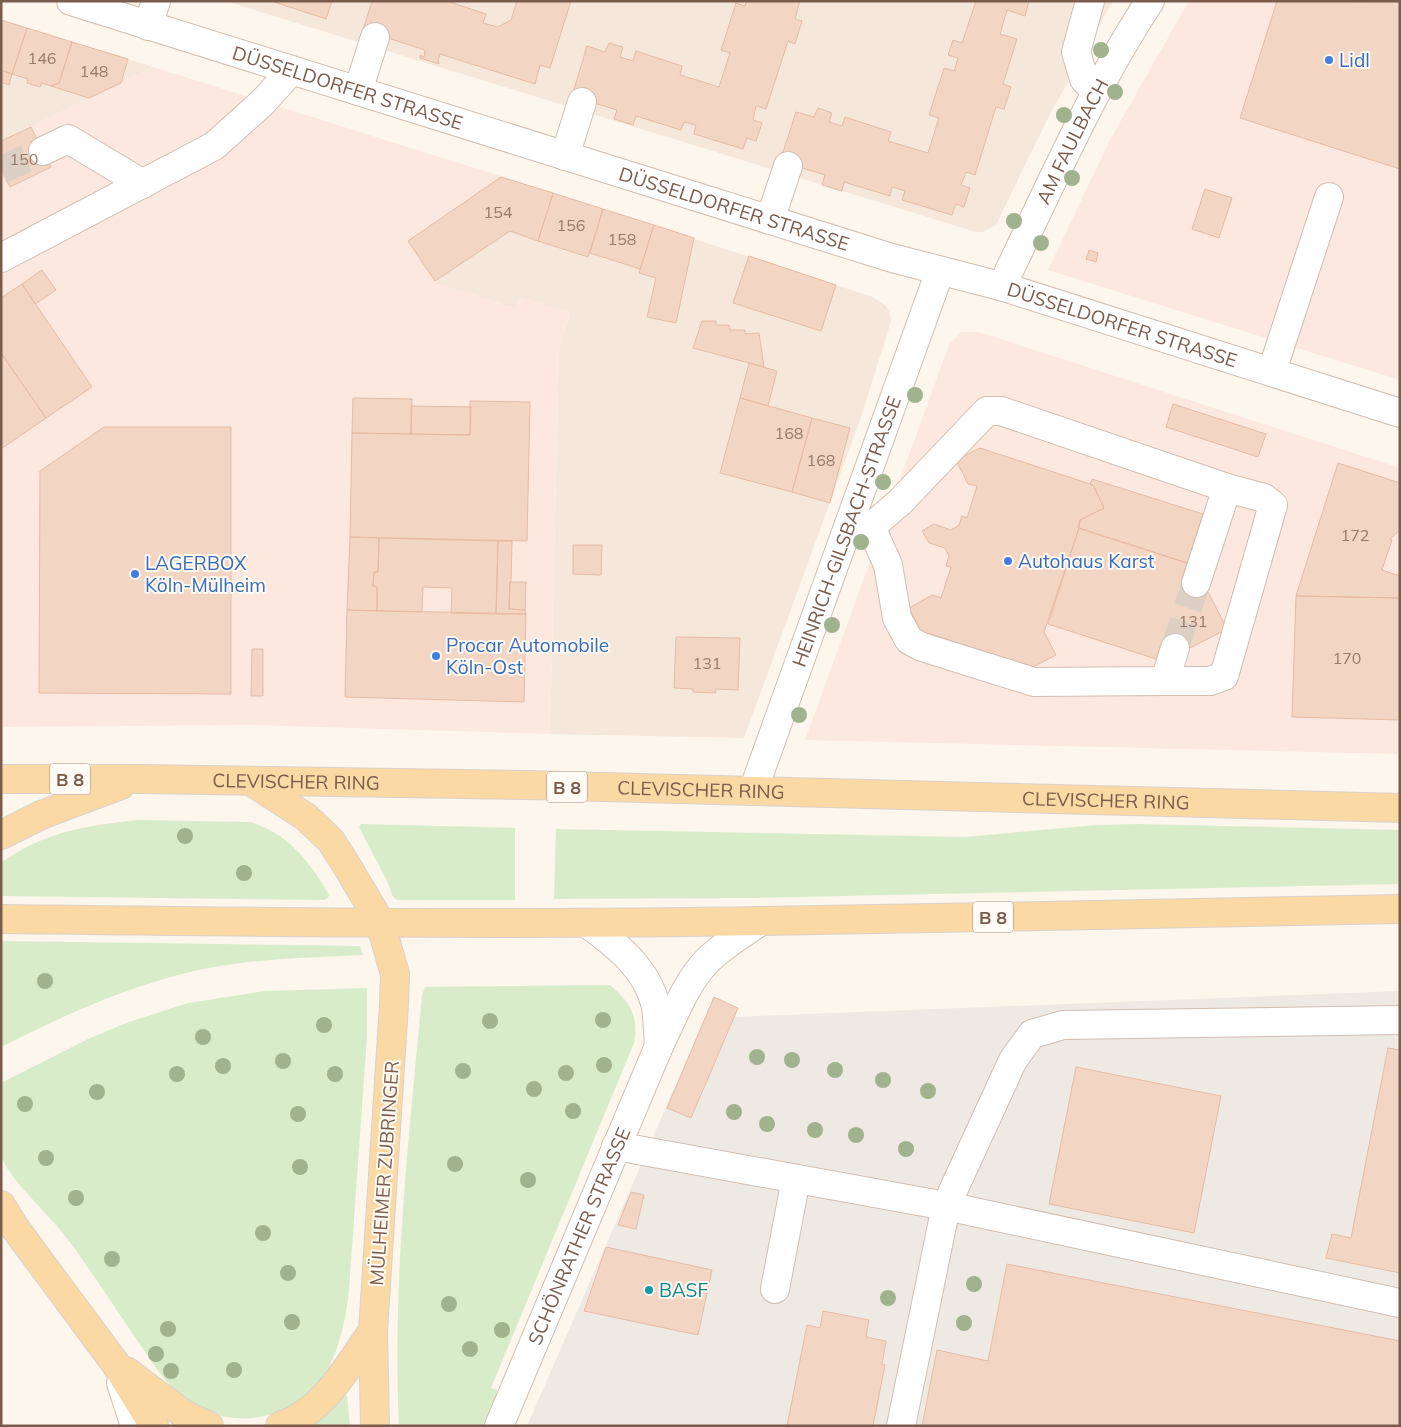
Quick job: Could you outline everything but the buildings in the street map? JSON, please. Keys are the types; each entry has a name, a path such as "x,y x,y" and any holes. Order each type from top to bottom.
{"main road":[{"name":"CLEVISCHER RING","path":"1,779 139,779 753,791 1400,808"},
{"path":"1,835 41,815 139,779"},
{"name":"MÜLHEIMER ZUBRINGER","path":"251,781 306,817 331,841 380,922 395,974 373,1331 375,1426"},
{"name":"B 8","path":"1,920 586,923 1400,909"},
{"path":"1,1205 6,1228 115,1363 154,1426"},
{"path":"280,1426 302,1415 318,1404 373,1331"},
{"path":"115,1363 185,1415 209,1426"}],"street":[{"name":"DÜSSELDORFER STRASSE","path":"71,1 152,13 292,70 892,258 1004,287 1400,413"},
{"path":"1090,1 1076,52 1084,79 1096,92"},
{"name":"AM FAULBACH","path":"1004,287 1009,271 1096,92 1150,1"},
{"path":"358,91 375,37"},
{"path":"1,258 214,146 262,103 292,70"},
{"path":"565,156 582,102"},
{"path":"43,151 68,139 143,184"},
{"path":"770,220 788,166"},
{"path":"1272,371 1329,197"},
{"name":"HEINRICH-GILSBACH-STRASSE","path":"753,791 860,525 940,271"},
{"path":"987,411 1001,411 1227,488 1264,498 1273,505 1224,676 1210,681 1034,682 922,647 909,640 897,618 888,565 860,525 900,502 987,411"},
{"path":"1196,583 1227,488"},
{"path":"1164,681 1175,648"},
{"name":"SCHÖNRATHER STRASSE","path":"499,1426 616,1146 659,1046 681,1001 703,967 731,941 760,921"},
{"name":"SCHÖNRATHER STRASSE","path":"586,923 613,942 645,979 656,1008 659,1046"},
{"path":"901,1426 946,1206 1013,1060 1032,1034 1063,1025 1400,1020"},
{"path":"616,1146 946,1206 1400,1303"},
{"path":"775,1289 796,1179"},
{"path":"115,1363 135,1426"}],"shaded area":[{"path":"225,1 1113,1 1049,116 996,225 983,232 976,232"},
{"path":"1189,1 1400,1 1400,380 1048,270 1111,138"},
{"path":"1,20 153,67 1,141"},
{"path":"153,67 500,176 407,241 437,283 515,308 520,297 570,312 559,348 550,734 250,725 1,727 1,141"},
{"path":"500,176 873,297 886,306 890,313 889,328 860,420 744,738 550,734 559,348 570,313 520,297 515,308 436,283 407,241"},
{"path":"961,332 979,332 1400,468 1400,754 805,740 949,345"},
{"path":"1400,991 1400,1426 527,1426 705,1018"}],"green space":[{"path":"139,820 250,822 264,827 276,833 297,850 322,883 329,895 328,898 324,900 1,896 1,863 17,852 50,837 67,832 102,824"},
{"path":"361,824 515,828 515,900 397,900 393,897 388,883 359,827"},
{"path":"1137,824 1400,830 1400,884 750,898 554,899 556,829 964,837 1097,825"},
{"path":"1,941 360,946 363,955 250,962 203,969 173,976 85,1007 1,1047"},
{"path":"610,985 623,997 634,1017 634,1043 491,1388 498,1391 483,1426 399,1426 398,1318 403,1210 422,995 425,987"},
{"path":"367,988 367,1037 349,1290 344,1324 339,1342 325,1373 315,1387 303,1399 288,1408 276,1413 251,1418 226,1417 213,1414 182,1397 160,1374 69,1241 23,1189 9,1170 1,1154 1,1083 88,1039 126,1023 188,1003 265,991"},
{"path":"342,1394 347,1396 350,1426 309,1426"}],"tunnel":[{"path":"1,170 43,151"},
{"path":"1175,648 1196,583"}],"place":[{"name":"Lidl","path":"1329,60"},
{"name":"Autohaus Karst","path":"1008,561"},
{"name":"LAGERBOX Köln-Mülheim","path":"135,574"},
{"name":"Procar Automobile Köln-Ost","path":"436,656"},
{"name":"BASF","path":"649,1290"}]}
